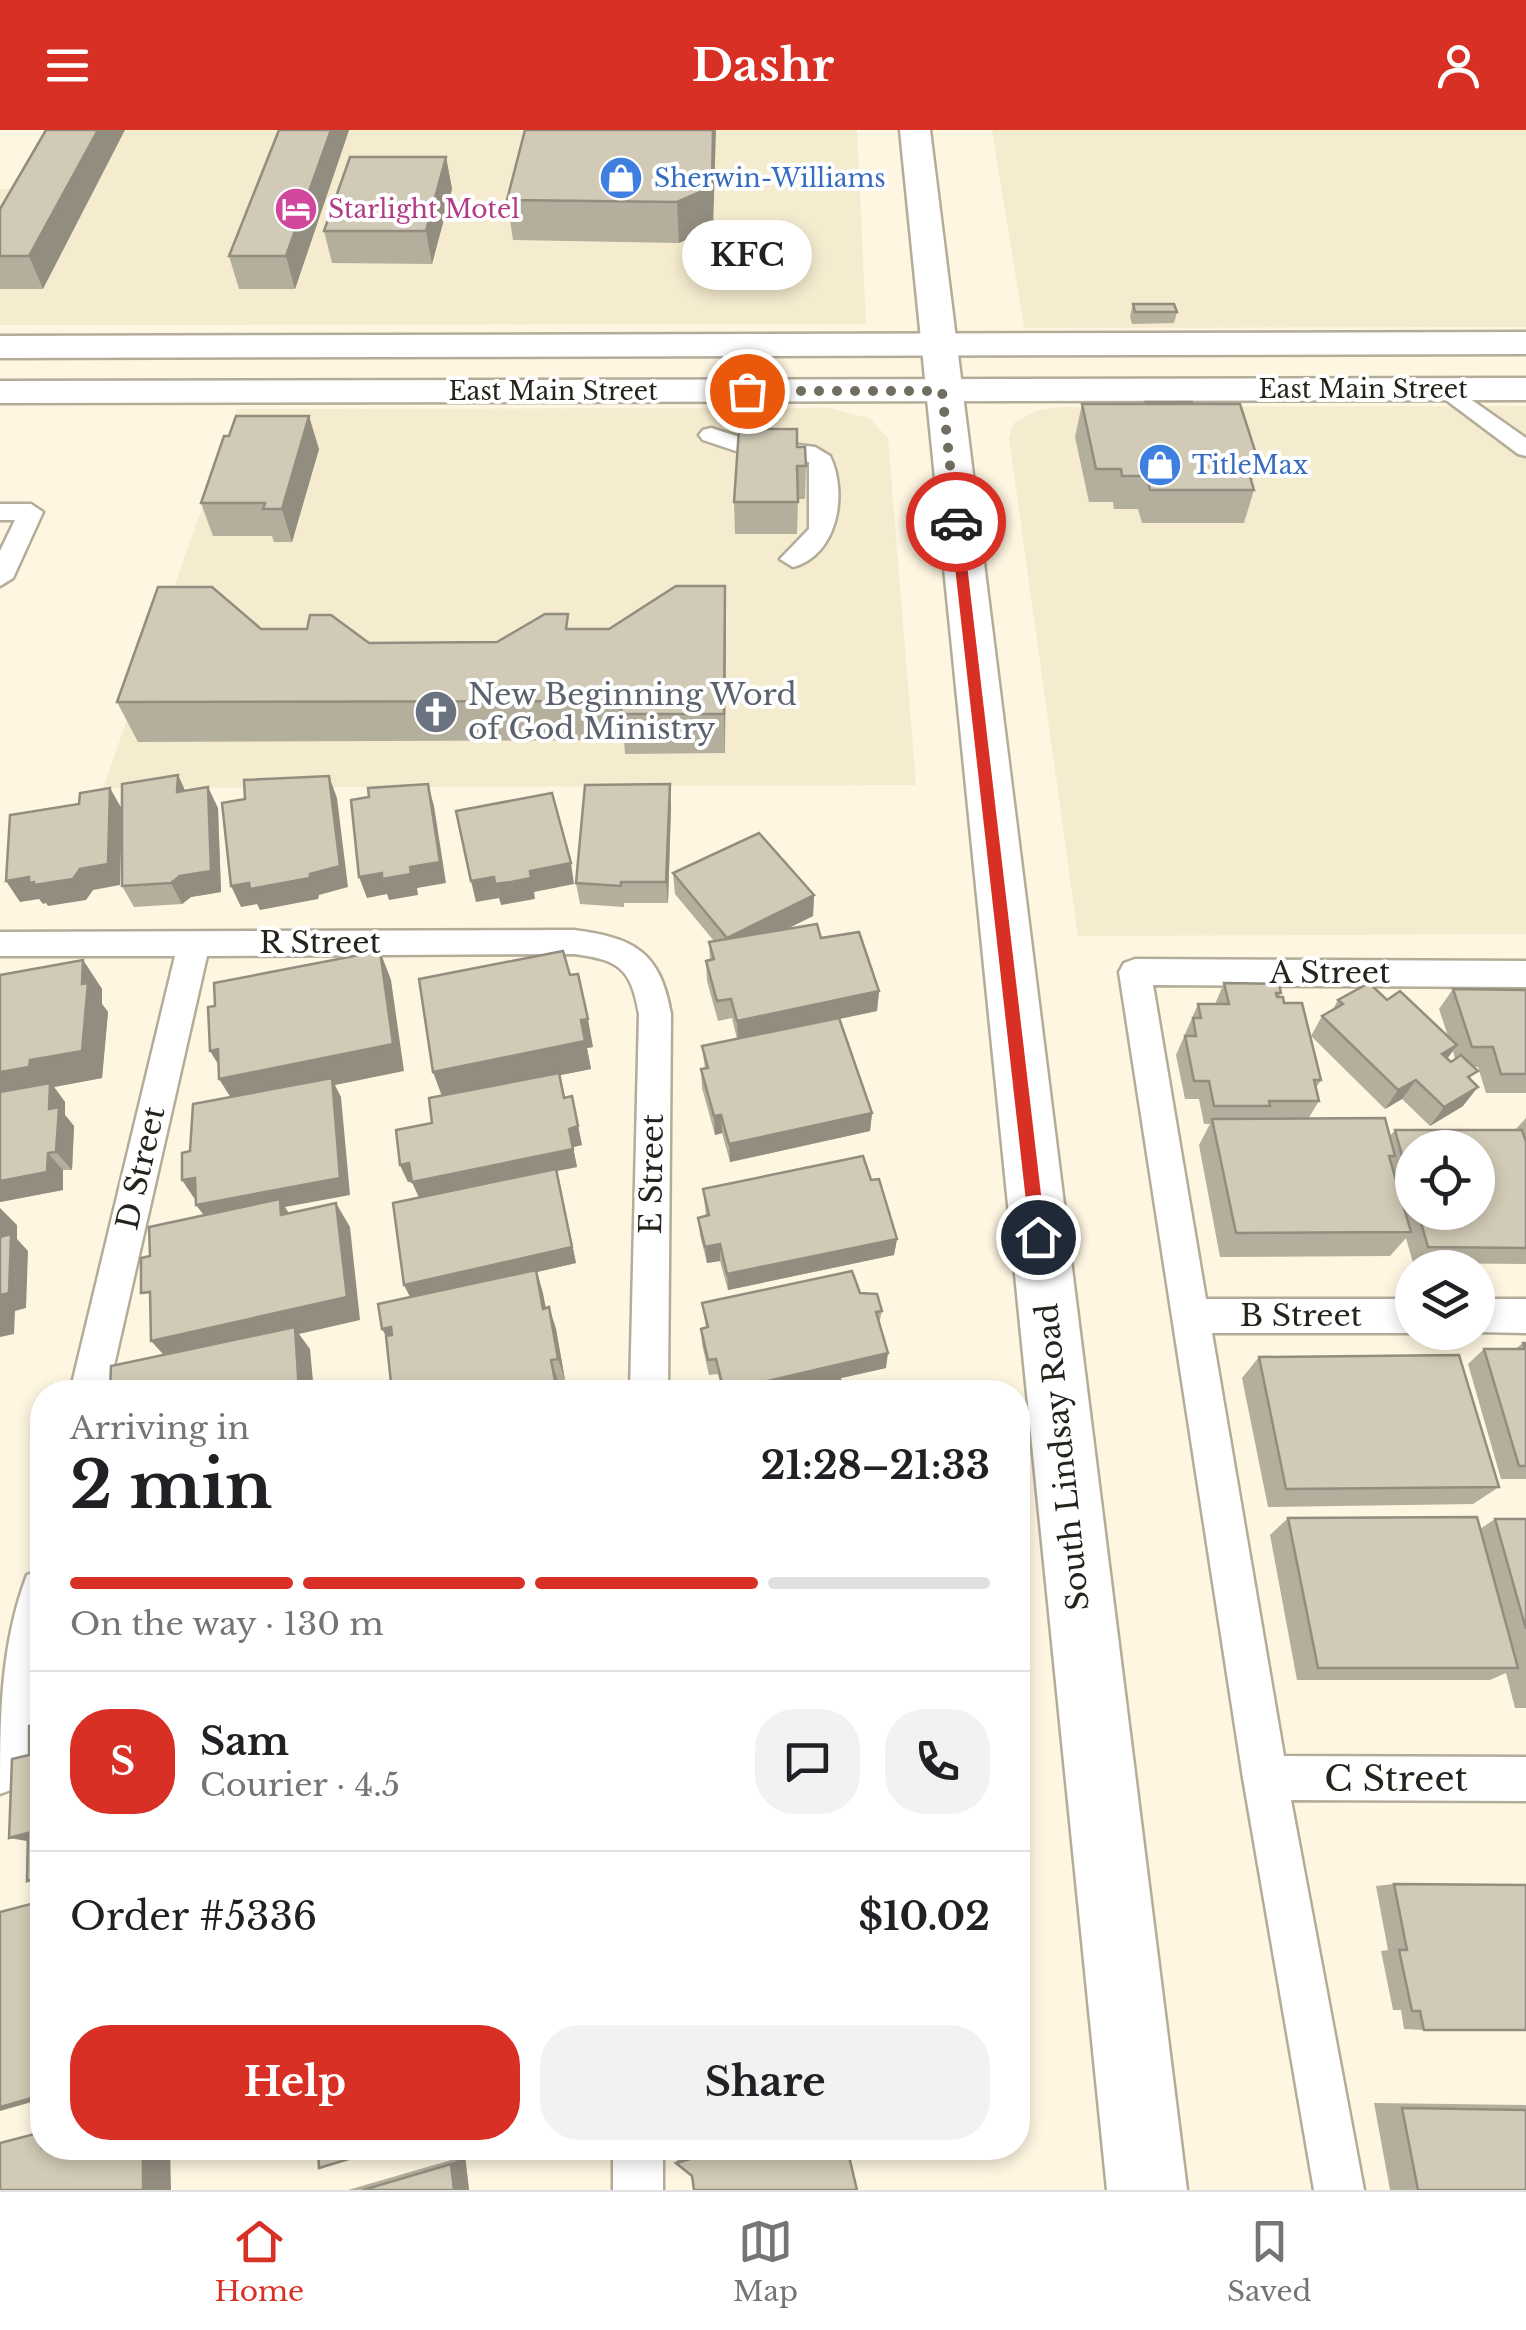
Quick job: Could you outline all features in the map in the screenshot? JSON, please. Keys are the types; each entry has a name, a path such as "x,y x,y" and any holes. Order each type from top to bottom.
{"main road":[{"name":"South Lindsay Road","path":"915,130 1147,2190"},
{"name":"East Main Street","path":"0,392 940,368 1526,343"},
{"name":"East Main Street","path":"0,347 940,368 1526,389"}],"lane":[{"path":"1446,389 1526,450"},
{"path":"711,435 742,446 815,454 821,461 823,533 812,548 792,559"},
{"path":"0,512 31,512 0,578"},
{"name":"R Street","path":"0,944 574,942 609,946 636,961"},
{"name":"D Street","path":"92,1380 194,943"},
{"name":"E Street","path":"636,961 652,986 654,1014 649,1380"},
{"name":"A Street","path":"1189,1316 1135,972 1526,974"},
{"path":"1189,1316 1265,1778 1339,2190"},
{"name":"B Street","path":"1189,1316 1395,1316"},
{"path":"1495,1316 1526,1316"},
{"path":"0,1772 30,1642"},
{"name":"C Street","path":"1265,1778 1526,1779"},
{"path":"638,2160 638,2190"}],"shaded area":[{"path":"59,130 857,130 866,324 0,325 0,189 26,189"},
{"path":"992,130 1526,130 1526,327 1024,328"},
{"path":"1526,406 1526,934 1078,936 1009,438 1014,423 1038,410 1062,407"},
{"path":"828,408 869,418 888,438 916,785 103,788 237,409"}],"building":[{"path":"46,130 98,130 29,256 0,256 0,209"},
{"path":"279,130 331,130 286,256 229,256"},
{"path":"525,130 713,130 712,187 677,202 507,200"},
{"path":"350,157 446,157 426,231 324,231"},
{"path":"1133,304 1174,304 1177,312 1135,312"},
{"path":"1192,402 1193,404 1147,404"},
{"path":"1082,404 1240,404 1258,460 1245,460 1254,490 1150,490 1147,476 1122,476 1121,469 1096,469"},
{"path":"236,416 309,416 282,509 263,509 265,503 201,503 224,436 229,436"},
{"path":"739,429 797,429 797,447 805,447 806,466 797,466 798,502 734,502"},
{"path":"676,586 725,586 724,714 621,714 622,701 117,702 158,587 212,587 261,629 307,629 310,615 331,615 369,643 497,642 545,614 568,614 566,629 609,629"},
{"path":"178,775 177,792 208,787 211,871 180,876 171,883 122,886 122,784"},
{"path":"329,776 340,866 310,874 310,878 250,889 249,883 231,886 222,803 245,799 244,780"},
{"path":"428,784 440,862 410,867 411,874 382,879 382,873 359,877 351,800 369,797 368,788"},
{"path":"670,784 666,882 621,882 621,886 576,883 585,785"},
{"path":"110,788 108,864 80,869 73,879 34,885 29,883 29,877 6,881 10,815 79,804 80,793"},
{"path":"552,793 571,863 530,871 531,878 511,882 495,884 494,877 471,881 456,811"},
{"path":"759,833 814,895 727,938 673,873"},
{"path":"817,924 821,938 859,932 879,991 737,1021 731,999 717,1001 706,961 714,959 709,942"},
{"path":"380,951 393,1044 219,1079 218,1049 210,1051 208,1007 215,1006 214,983"},
{"path":"563,951 570,975 578,974 588,1019 581,1020 585,1041 433,1072 419,979"},
{"path":"83,960 82,984 88,983 82,1051 30,1060 29,1067 0,1072 0,975"},
{"path":"1224,983 1279,984 1281,993 1276,993 1277,997 1283,997 1284,1003 1302,1003 1321,1080 1314,1080 1319,1101 1214,1106 1209,1081 1194,1081 1185,1036 1196,1036 1193,1018 1201,1018 1198,1004 1229,1004"},
{"path":"1369,983 1387,1000 1400,991 1457,1045 1442,1054 1451,1062 1461,1055 1478,1071 1468,1077 1478,1087 1444,1107 1416,1080 1398,1090 1322,1016 1343,1004 1338,1000"},
{"path":"1453,989 1526,990 1526,1074 1501,1074 1493,1047 1472,1047"},
{"path":"839,1018 872,1113 729,1144 721,1115 714,1116 701,1069 708,1068 702,1046"},
{"path":"559,1073 564,1098 572,1096 578,1126 569,1129 573,1149 412,1182 409,1163 400,1165 396,1130 432,1123 429,1098"},
{"path":"332,1078 340,1178 196,1205 195,1178 182,1180 182,1153 190,1151 193,1104"},
{"path":"50,1083 49,1109 59,1107 56,1152 48,1153 47,1172 0,1181 0,1092"},
{"path":"1385,1118 1395,1156 1389,1156 1395,1177 1395,1230 1411,1232 1236,1233 1212,1119"},
{"path":"1495,1130 1522,1130 1526,1142 1526,1248 1428,1247 1423,1230 1495,1230"},
{"path":"863,1156 871,1180 879,1179 897,1239 727,1274 720,1244 705,1247 698,1218 709,1215 703,1189"},
{"path":"556,1169 572,1247 404,1285 393,1203"},
{"path":"280,1199 281,1215 336,1203 347,1297 151,1341 150,1292 141,1293 141,1258 150,1256 149,1227"},
{"path":"11,1234 9,1293 0,1295 0,1237"},
{"path":"536,1270 543,1309 549,1307 558,1359 551,1360 555,1380 391,1380 386,1336 392,1335 391,1327 382,1329 378,1304"},
{"path":"852,1271 860,1293 877,1294 882,1311 876,1312 888,1353 771,1380 721,1380 716,1359 708,1360 701,1329 708,1327 702,1303"},
{"path":"295,1327 298,1380 110,1380 111,1366"},
{"path":"1523,1343 1526,1343 1526,1466 1519,1466 1484,1350 1525,1349"},
{"path":"1459,1355 1499,1487 1286,1489 1259,1357"},
{"path":"1477,1517 1518,1668 1318,1668 1288,1518"},
{"path":"1495,1519 1526,1519 1526,1629"},
{"path":"29,1726 30,1880 27,1881 28,1833 9,1838 12,1759 29,1755"},
{"path":"1394,1884 1526,1885 1526,2030 1424,2030 1420,2011 1412,2011 1399,1950 1407,1950"},
{"path":"30,1904 30,2098 0,2107 0,1912"},
{"path":"1402,2108 1526,2110 1526,2190 1418,2190"},
{"path":"30,2135 30,2160 143,2160 143,2190 0,2190 0,2143"},
{"path":"319,2160 345,2160 319,2168"},
{"path":"850,2160 857,2190 694,2190 692,2176 676,2163"},
{"path":"451,2164 454,2190 363,2190"}],"way so far":[{"path":"747,391 942,391 956,522"}],"place":[{"name":"Sherwin-Williams","path":"621,178"},
{"name":"Starlight Motel","path":"296,209"},
{"name":"KFC","path":"747,391"},
{"name":"TitleMax","path":"1160,465"},
{"name":"New Beginning Word of God Ministry","path":"436,712"}],"route":[{"path":"956,522 1038,1237"}]}
